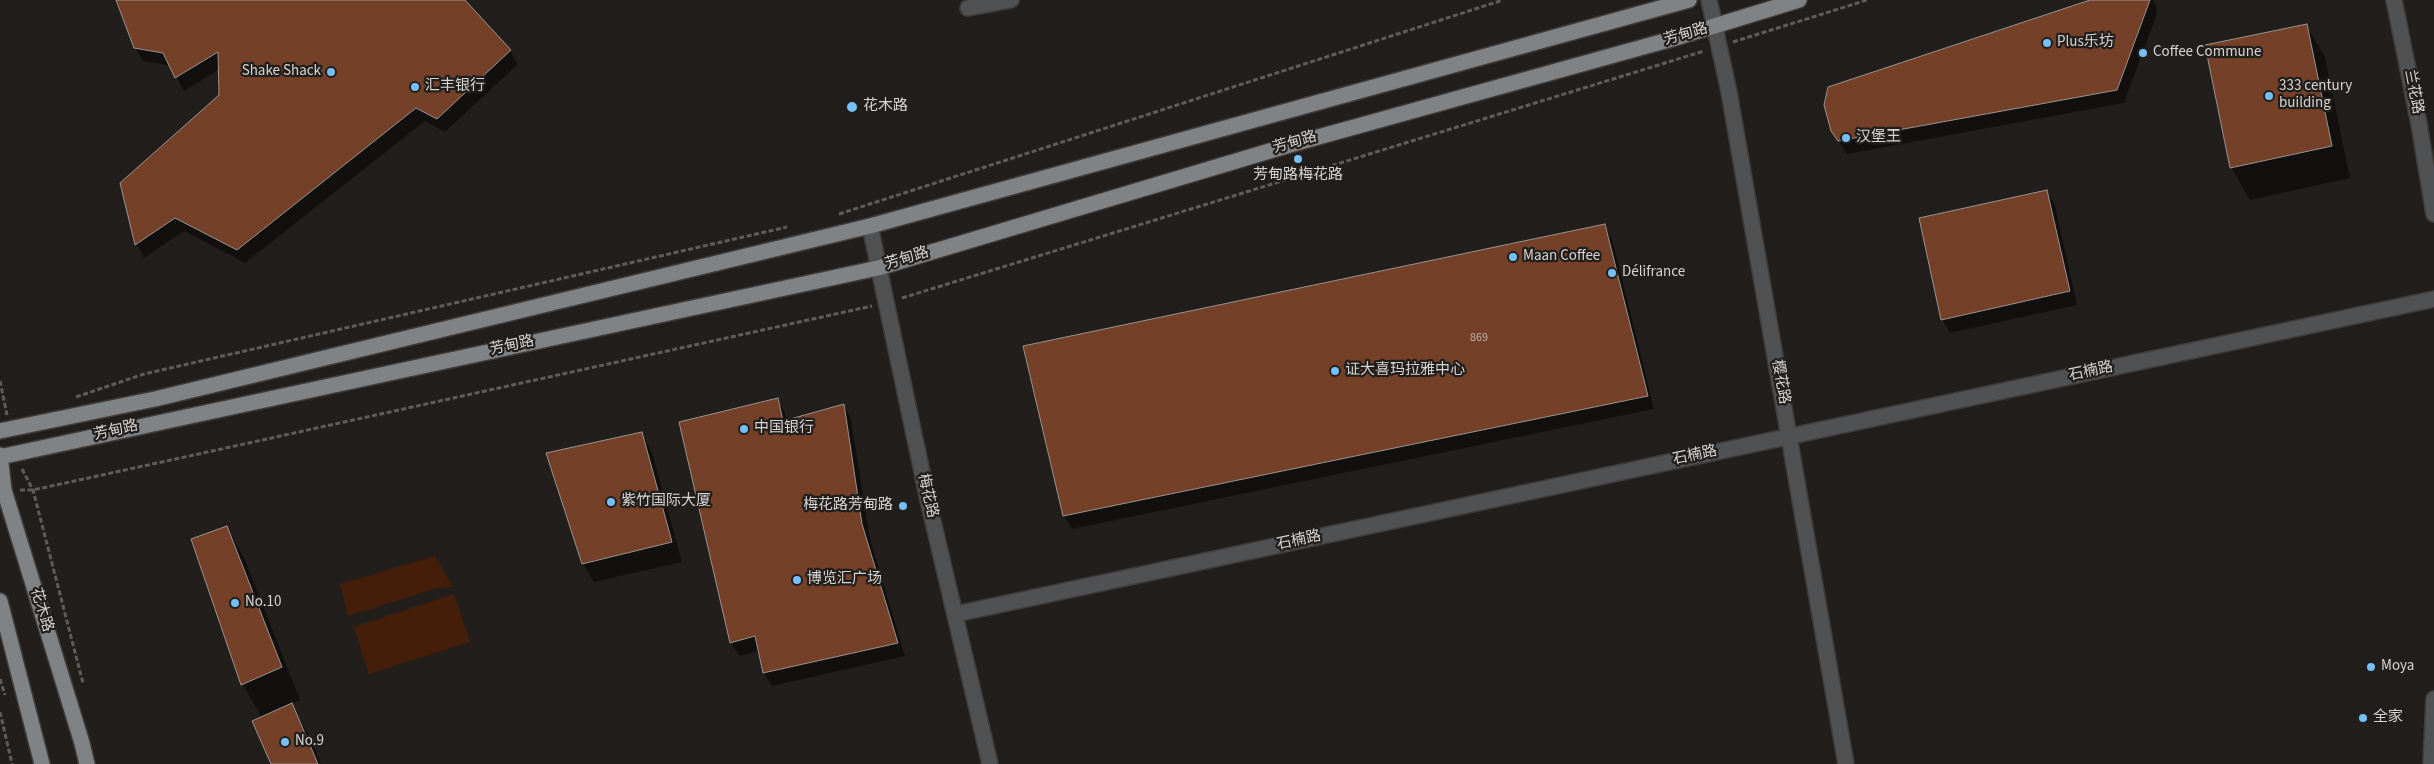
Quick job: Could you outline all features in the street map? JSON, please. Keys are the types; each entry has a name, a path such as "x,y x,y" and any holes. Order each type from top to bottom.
{"main road":[{"name":"芳甸路","path":"5,430 164,396 870,226 1689,0"},
{"name":"芳甸路","path":"4,456 878,268 1293,144 1716,26 1799,0"},
{"name":"花木路","path":"4,456 4,490 87,764"},
{"path":"0,601 42,764"}],"street":[{"path":"968,8 1011,0"},
{"name":"樱花路","path":"1709,0 1716,26 1846,764"},
{"name":"兰花路","path":"2394,0 2421,133 2434,214"},
{"name":"梅花路","path":"870,226 924,487 956,614 990,764"},
{"name":"石楠路","path":"956,614 2434,299"},
{"path":"2432,761 2434,699"}],"path":[{"path":"834,216 1502,0"},
{"path":"72,398 144,374 795,225"},
{"path":"0,381 5,430"},
{"path":"4,456 33,490 85,691"},
{"path":"0,712 12,764"}],"shaded area":[{"path":"435,556 453,587 437,588 348,616 340,584"},
{"path":"454,594 470,642 369,674 354,627"}],"building":[{"path":"116,0 465,0 511,50 437,119 416,108 237,250 175,218 135,245 120,183 219,95 218,52 175,78 163,53 134,48"},
{"name":"Plus乐坊","path":"2090,0 2150,0 2117,90 1838,141 1831,131 1824,105 1828,87"},
{"name":"333 century building","path":"2307,24 2332,146 2230,168 2205,45"},
{"path":"2047,190 2070,291 1941,320 1919,218"},
{"name":"证大喜玛拉雅中心","path":"1605,224 1648,396 1063,516 1023,346"},
{"name":"博览汇广场","path":"778,398 783,421 844,404 862,524 898,643 763,673 755,636 730,643 679,422"},
{"name":"紫竹国际大厦","path":"642,432 672,542 582,564 546,453"},
{"name":"No.10","path":"227,526 282,667 241,685 191,539"},
{"name":"No.9","path":"292,703 318,764 271,764 252,721"}],"place":[{"name":"Plus乐坊","path":"2047,43"},
{"name":"Coffee Commune","path":"2143,53"},
{"name":"Shake Shack","path":"331,72"},
{"name":"汇丰银行","path":"415,87"},
{"name":"333 century building","path":"2269,96"},
{"name":"花木路","path":"852,107"},
{"name":"汉堡王","path":"1846,138"},
{"name":"芳甸路梅花路","path":"1298,159"},
{"name":"Maan Coffee","path":"1513,257"},
{"name":"Délifrance","path":"1612,273"},
{"name":"证大喜玛拉雅中心","path":"1335,371"},
{"name":"中国银行","path":"744,429"},
{"name":"紫竹国际大厦","path":"611,502"},
{"name":"梅花路芳甸路","path":"903,506"},
{"name":"博览汇广场","path":"797,580"},
{"name":"No.10","path":"235,603"},
{"name":"Moya","path":"2371,667"},
{"name":"全家","path":"2363,718"},
{"name":"No.9","path":"285,742"}]}
